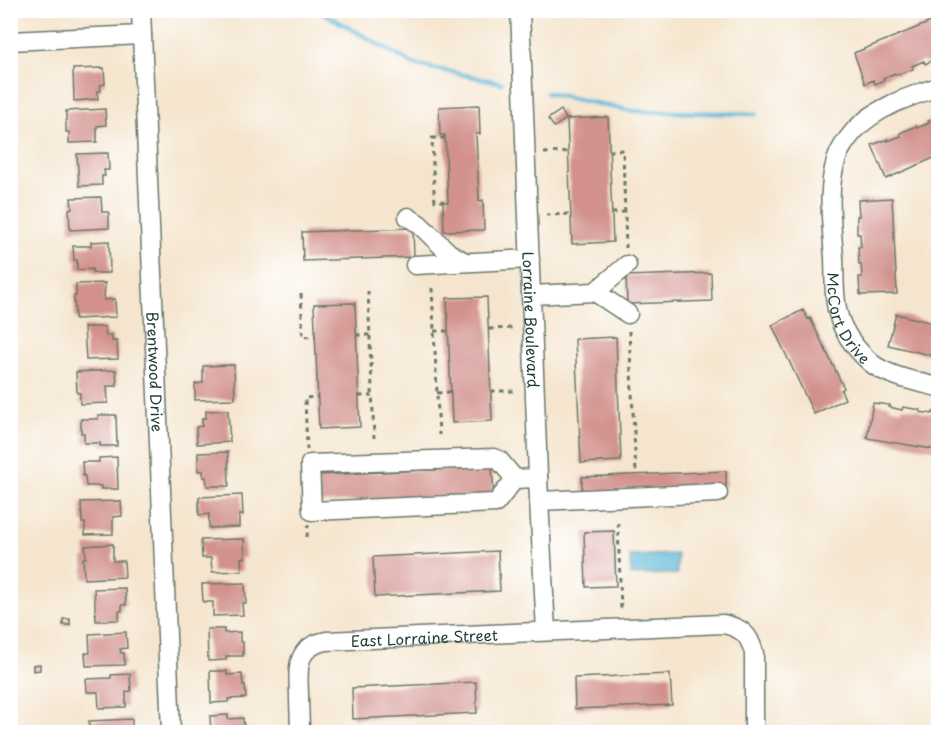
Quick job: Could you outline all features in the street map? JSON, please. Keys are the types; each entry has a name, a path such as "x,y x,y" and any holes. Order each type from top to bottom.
{"street":[{"name":"Brentwood Drive","path":"141,10 171,732"},
{"name":"Lorraine Boulevard","path":"520,10 546,631"},
{"path":"10,41 142,35"},
{"name":"McCort Drive","path":"939,87 888,105 867,118 853,132 837,157 831,196 836,301 839,318 846,333 878,368 939,387"},
{"path":"408,217 419,224 449,253 465,262"},
{"path":"415,265 530,259"},
{"path":"595,292 627,265"},
{"path":"532,295 595,292 628,314"},
{"path":"515,479 499,460 494,458 310,464 312,511 496,503 515,479 538,478"},
{"path":"539,501 718,493"},
{"name":"East Lorraine Street","path":"300,732 298,663 306,650 318,642 723,624 736,627 745,633 752,643 754,732"}],"path":[{"path":"445,138 432,138 435,201 447,201"},
{"path":"609,151 623,150 626,245"},
{"path":"544,153 568,152"},
{"path":"612,213 625,212"},
{"path":"546,215 571,214"},
{"path":"432,288 439,435"},
{"path":"368,291 374,438"},
{"path":"301,294 303,337 315,336"},
{"path":"489,329 513,328"},
{"path":"434,331 448,331"},
{"path":"629,334 636,473"},
{"path":"356,335 370,335"},
{"path":"491,391 516,391"},
{"path":"437,393 451,392"},
{"path":"359,396 372,396"},
{"path":"308,458 305,398 318,397"},
{"path":"618,523 621,610"}],"water":[{"path":"677,554 677,574 631,575 630,556"}],"building":[{"path":"938,19 938,58 925,64 924,61 912,66 913,69 896,75 895,73 875,84 873,80 865,84 854,53"},
{"path":"104,68 105,84 100,85 101,91 97,91 98,99 74,101 73,69"},
{"path":"479,105 480,134 476,134 479,201 483,200 484,230 444,231 443,202 448,202 445,135 440,135 439,107"},
{"path":"105,109 106,125 97,126 97,142 69,143 69,132 66,132 66,111"},
{"path":"561,110 566,119 554,127 548,119"},
{"path":"608,117 613,242 572,244 567,119"},
{"path":"938,117 938,156 886,179 872,145 901,136 900,133 929,123 928,121"},
{"path":"108,153 109,170 104,170 102,185 79,186 77,154"},
{"path":"101,197 102,212 109,212 109,228 70,230 71,198"},
{"path":"892,198 897,294 860,295 859,277 862,277 858,247 861,247 860,234 857,234 858,200"},
{"path":"413,228 414,257 303,261 302,232"},
{"path":"109,241 110,273 93,273 92,269 77,270 73,246 91,246 91,242"},
{"path":"711,273 712,301 627,304 626,276"},
{"path":"105,283 104,300 115,299 116,317 75,319 76,284"},
{"path":"487,297 492,421 452,423 447,298"},
{"path":"355,303 360,427 319,429 314,304"},
{"path":"803,310 808,319 810,318 844,388 841,390 845,399 814,414 772,325"},
{"path":"896,314 938,324 938,357 888,345"},
{"path":"84,327 105,327 106,336 112,335 112,341 117,341 118,359 86,360"},
{"path":"616,337 621,461 581,463 575,339"},
{"path":"234,365 235,399 195,400 195,384 203,383 203,366"},
{"path":"116,370 117,386 107,386 108,403 80,404 76,372"},
{"path":"873,403 890,405 889,407 902,410 903,407 920,410 920,412 938,413 938,450 867,438"},
{"path":"228,410 230,442 197,444 196,427 202,426 202,418 206,418 206,411"},
{"path":"98,415 116,415 117,446 84,443 81,419 98,419"},
{"path":"228,452 229,486 207,486 203,471 198,471 198,453"},
{"path":"117,457 118,489 86,486 82,462 99,462 99,458"},
{"path":"492,467 494,495 318,503 317,475"},
{"path":"726,471 726,486 582,492 582,477"},
{"path":"242,495 243,515 239,515 239,527 209,528 209,514 199,515 199,497"},
{"path":"121,501 122,516 113,517 113,534 85,535 81,502"},
{"path":"614,531 616,586 586,587 584,532"},
{"path":"244,539 245,558 241,558 242,571 212,572 211,558 202,558 201,540"},
{"path":"113,544 113,561 124,561 125,577 84,579 85,546"},
{"path":"498,551 500,591 375,597 373,557"},
{"path":"245,583 246,603 242,603 243,615 213,616 213,602 203,602 202,584"},
{"path":"125,588 126,605 122,605 122,611 119,611 119,620 96,621 94,589"},
{"path":"63,619 70,619 70,625 63,625"},
{"path":"207,629 224,629 224,633 240,632 243,656 226,656 226,660 208,661"},
{"path":"126,632 127,648 120,649 121,653 124,653 125,665 86,666 85,653 90,653 89,634"},
{"path":"40,664 40,670 33,671 33,665"},
{"path":"210,671 227,671 227,675 242,674 246,698 211,703"},
{"path":"130,674 131,691 126,692 126,707 99,708 98,692 87,692 86,679 111,678 111,675"},
{"path":"670,674 672,705 575,709 574,678"},
{"path":"476,682 477,713 353,719 352,688"},
{"path":"228,715 228,719 243,718 246,732 211,732 210,716"},
{"path":"132,719 132,732 90,732 89,721"}],"waterway":[{"path":"318,10 413,64 502,83"},
{"path":"547,93 632,111 756,114"}]}
